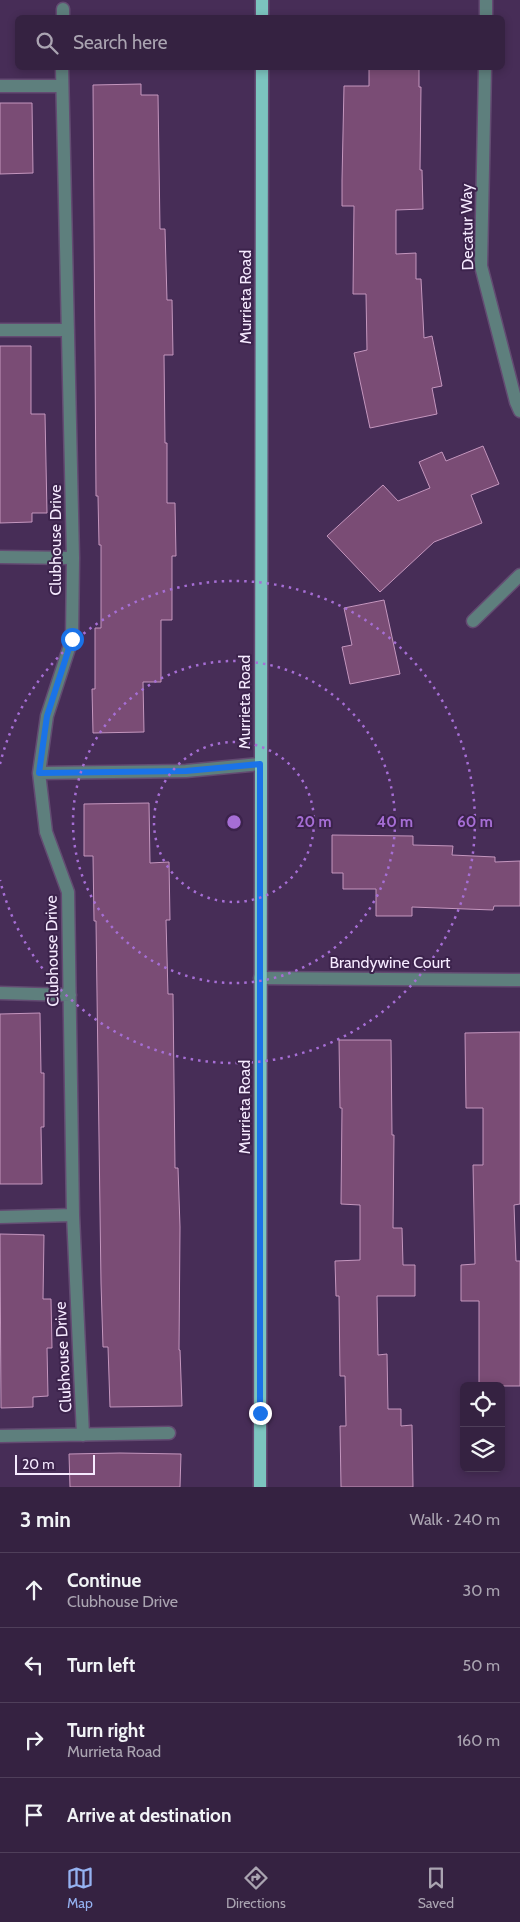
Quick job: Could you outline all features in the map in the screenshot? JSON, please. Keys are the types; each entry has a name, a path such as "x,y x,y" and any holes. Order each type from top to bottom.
{"main road":[{"path":"262,0 262,15"},
{"name":"Murrieta Road","path":"260,1487 262,70"}],"street":[{"path":"486,0 486,15"},
{"name":"Clubhouse Drive","path":"62,70 72,639 47,716 39,773 46,832 68,892 73,1215 83,1435"},
{"name":"Decatur Way","path":"485,70 481,266 516,402 520,411"},
{"path":"0,86 62,86"},
{"path":"0,330 68,330"},
{"path":"0,557 72,558"},
{"path":"473,621 520,575"},
{"path":"39,773 186,771 260,764"},
{"name":"Brandywine Court","path":"260,978 520,980"},
{"path":"0,993 70,995"},
{"path":"0,1217 73,1215"},
{"path":"0,1436 169,1433"}],"building":[{"path":"369,70 419,70 419,87 421,87 420,170 422,170 423,209 396,210 396,254 416,253 416,279 421,279 424,338 432,336 442,386 432,388 437,414 370,428 354,353 367,350 366,294 353,294 354,206 342,206 344,86 369,86"},
{"path":"141,84 141,95 158,95 160,229 165,229 167,300 172,300 173,355 164,355 167,503 175,503 176,556 172,556 172,620 161,620 161,682 143,682 144,732 93,733 92,689 95,689 95,628 101,628 101,545 99,545 98,496 96,496 93,85"},
{"path":"0,103 32,103 33,173 0,174"},
{"path":"0,346 31,346 31,414 45,414 47,513 32,513 32,522 0,523"},
{"path":"483,446 499,484 471,495 482,523 434,542 380,592 327,536 383,485 398,501 430,488 419,462 442,452 446,461"},
{"path":"384,600 400,674 350,684 342,647 352,645 344,608"},
{"path":"149,803 150,863 169,862 170,920 166,920 168,994 173,994 175,1168 178,1168 180,1227 179,1350 182,1406 110,1407 108,1347 103,1347 101,1283 96,921 94,921 93,856 84,856 84,804"},
{"path":"332,835 413,836 413,845 453,846 452,855 495,857 495,862 520,861 520,906 494,906 493,910 412,907 412,916 376,916 376,889 343,889 343,873 332,873"},
{"path":"40,1013 41,1073 44,1073 44,1127 41,1127 42,1184 0,1184 0,1014"},
{"path":"520,1032 520,1204 514,1205 516,1261 520,1261 520,1386 505,1386 505,1382 479,1382 479,1301 461,1301 461,1265 475,1264 473,1165 483,1165 483,1108 466,1108 465,1033"},
{"path":"339,1040 391,1040 392,1135 394,1135 393,1228 402,1228 403,1265 415,1265 415,1296 377,1296 378,1355 387,1354 388,1409 401,1409 401,1426 412,1425 413,1487 341,1487 340,1426 346,1426 345,1376 340,1376 339,1296 336,1296 335,1261 360,1260 360,1205 341,1204 342,1108 340,1108"},
{"path":"0,1234 44,1235 43,1299 51,1299 52,1348 47,1348 48,1396 33,1397 33,1407 1,1408"},
{"path":"69,1454 181,1454 180,1487 70,1487"}],"route":[{"path":"72,639 47,716 39,773 186,771 260,764 260,1413"}]}
